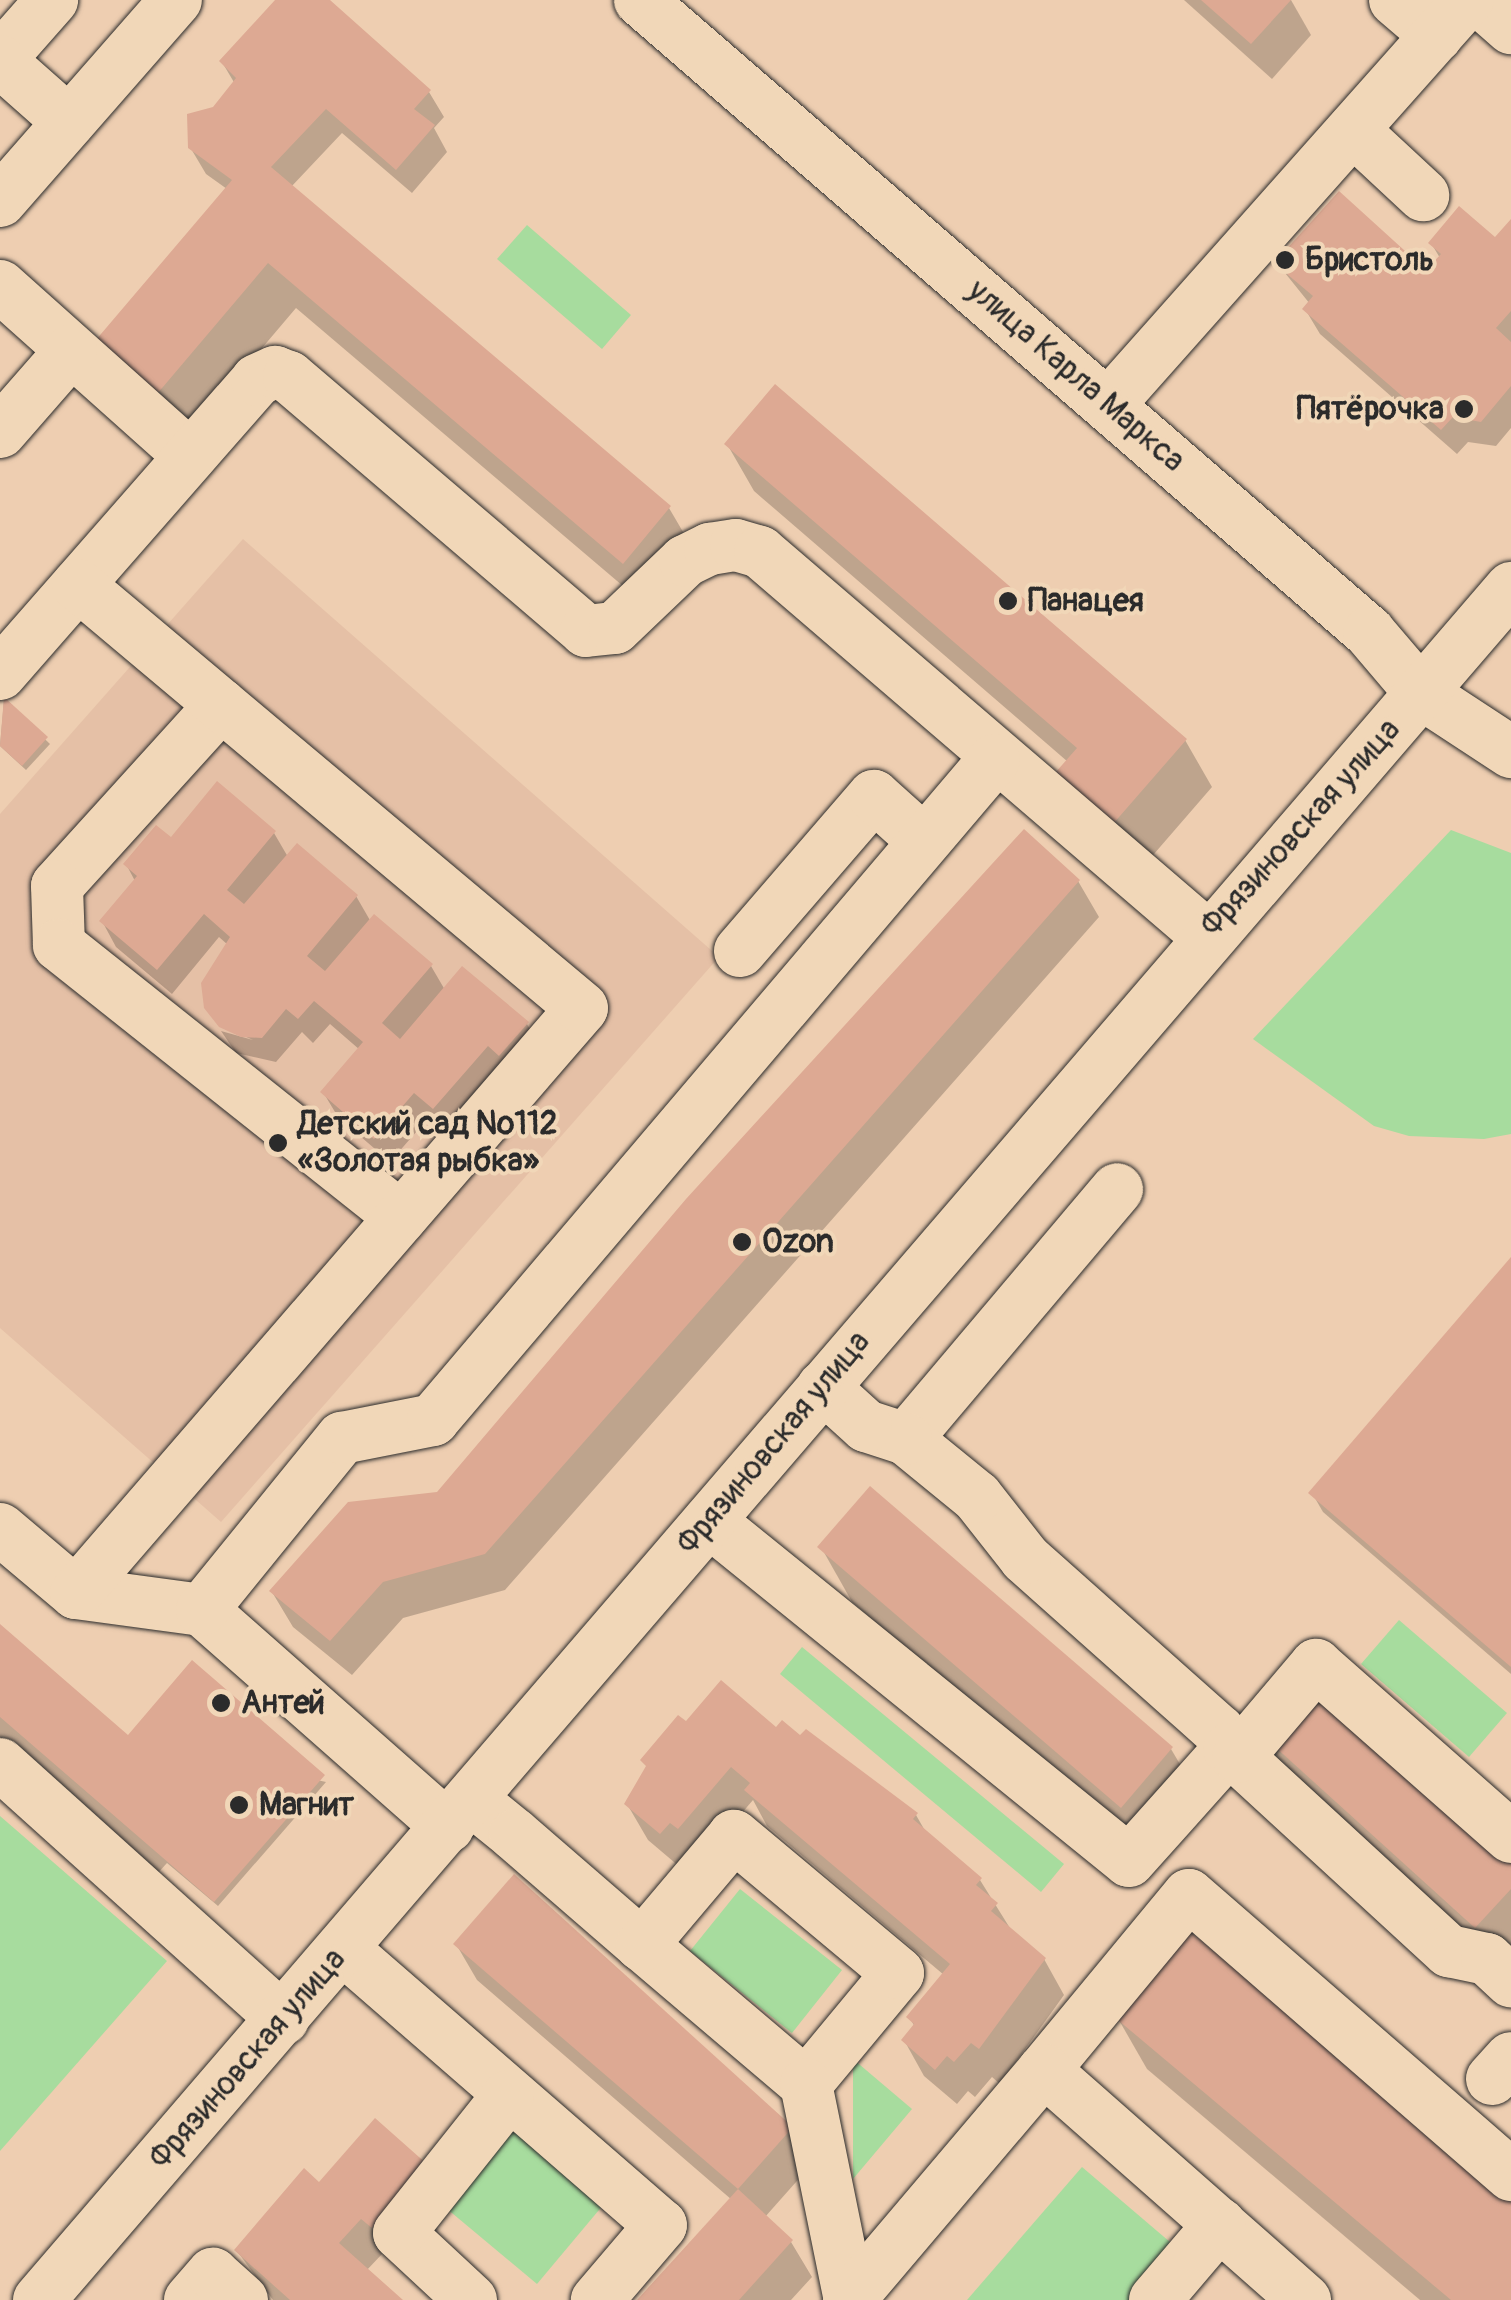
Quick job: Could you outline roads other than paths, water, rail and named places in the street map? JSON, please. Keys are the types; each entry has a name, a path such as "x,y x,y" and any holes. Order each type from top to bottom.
{"street":[{"path":"52,0 0,60 69,122"},
{"path":"0,201 176,0"},
{"name":"улица Карла Маркса","path":"640,0 1369,632 1421,693 1511,752"},
{"path":"1109,404 1452,18 1396,0"},
{"path":"1479,0 1511,28"},
{"path":"1353,130 1423,195"},
{"path":"0,286 190,456"},
{"path":"0,432 71,351"},
{"path":"0,674 257,380 275,372 289,377 586,631 615,628 685,561 710,549 736,545 760,552 994,760 1206,936"},
{"path":"76,1594 582,1008 78,585"},
{"name":"Фрязиновская улица","path":"39,2300 460,1814 1206,936 1511,588"},
{"path":"221,705 57,886 59,944 401,1217"},
{"path":"202,1610 342,1438 433,1420 994,760"},
{"path":"740,951 874,796 924,841"},
{"path":"906,1439 1117,1189"},
{"path":"823,1387 866,1426 906,1439 977,1497 1025,1558 1218,1731 1234,1753 1448,1951 1503,1957"},
{"path":"709,1520 1130,1861 1316,1664 1511,1837"},
{"path":"0,1529 76,1594 202,1610 460,1814 642,1944 806,2084 849,2300"},
{"path":"0,1764 283,2019"},
{"path":"642,1944 734,1836 898,1973 806,2084"},
{"path":"849,2300 1189,1895 1511,2175"},
{"path":"343,1948 508,2096 661,2225 598,2300"},
{"path":"1044,2070 1305,2300"},
{"path":"472,2300 398,2233 508,2096"},
{"path":"1155,2300 1220,2224"},
{"path":"190,2300 212,2274 242,2300"}],"place":[{"name":"Бристоль","path":"1285,260"},
{"name":"Пятёрочка","path":"1464,409"},
{"name":"Панацея","path":"1008,601"},
{"name":"Детский сад №112 «Золотая рыбка»","path":"278,1143"},
{"name":"Ozon","path":"742,1242"},
{"name":"Антей","path":"221,1703"},
{"name":"Магнит","path":"239,1805"}]}
